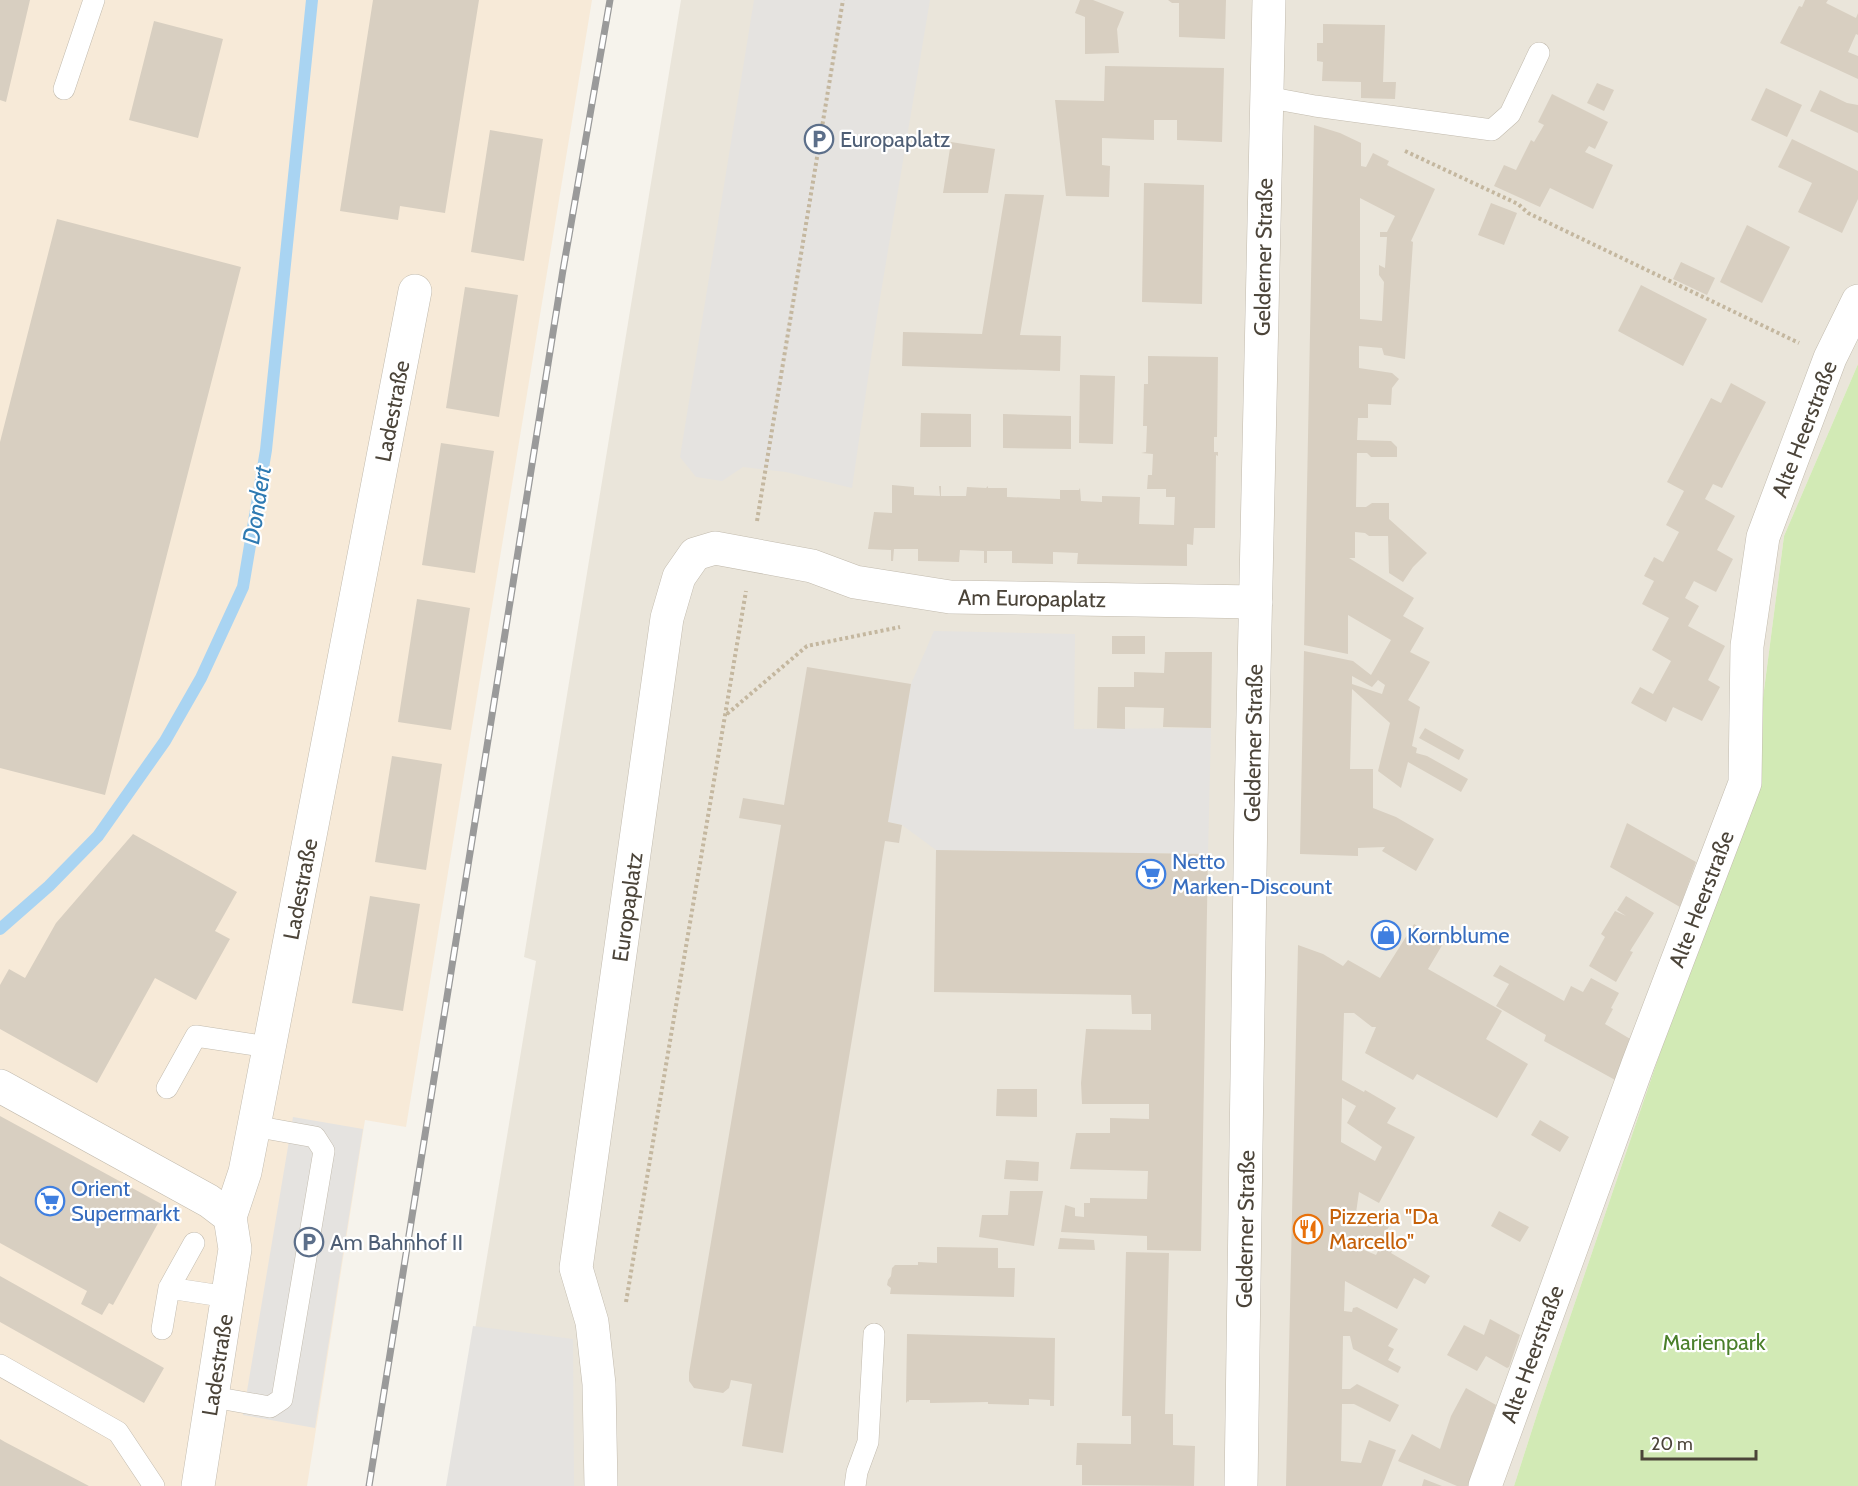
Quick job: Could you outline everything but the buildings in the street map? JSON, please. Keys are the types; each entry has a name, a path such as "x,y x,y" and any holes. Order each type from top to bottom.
{"street":[{"name":"Gelderner Straße","path":"1241,1486 1251,806 1269,0"},
{"name":"Ladestraße","path":"198,1486 235,1249 230,1217 245,1172 270,1047 415,291"},
{"name":"Alte Heerstraße","path":"1485,1486 1638,1064 1745,783 1747,646 1763,537 1830,358 1858,301"},
{"name":"Europaplatz","path":"600,1486 599,1384 592,1322 576,1268 667,618 679,577 695,554 715,548 812,566"},
{"name":"Am Europaplatz","path":"812,566 855,582 950,597 1256,602"},
{"path":"0,1086 209,1201 230,1217"}],"lane":[{"path":"64,90 94,0"},
{"path":"1266,97 1315,106 1492,130 1509,114 1539,53"},
{"path":"167,1088 196,1036 270,1047"},
{"path":"213,1397 270,1407 282,1399 324,1151 315,1137 254,1126"},
{"path":"162,1329 169,1288 194,1243"},
{"path":"169,1288 228,1297"},
{"path":"855,1486 857,1472 868,1442 874,1334"},
{"path":"0,1365 118,1432 154,1486"}],"path":[{"path":"592,1322 626,1303 726,714 843,0"},
{"path":"1403,150 1518,204 1528,213 1830,358"},
{"path":"726,714 807,646 901,627"}],"shaded area":[{"path":"0,0 592,0 406,1127 365,1120 307,1486 0,1486"},
{"path":"681,0 1858,0 1858,364 1784,536 1752,783 1514,1486 449,1486 536,961 524,957"},
{"name":"Europaplatz","path":"754,0 930,0 878,310 852,488 786,472 743,467 722,481 696,477 680,457"},
{"path":"934,631 1075,634 1074,729 1211,728 1208,854 936,850 902,825 888,822 911,684"},
{"name":"Am Bahnhof II","path":"293,1117 363,1129 315,1428 243,1415"},
{"path":"473,1326 573,1339 574,1486 446,1486"}],"green space":[{"name":"Marienpark","path":"1858,364 1858,1486 1514,1486 1752,783 1784,536"}],"waterway":[{"name":"Dondert","path":"0,929 49,886 98,836 165,741 201,678 243,587 266,450 312,0"}],"railway":[{"path":"369,1486 563,270 610,0"}],"place":[{"name":"Europaplatz","path":"819,139"},
{"name":"Netto Marken-Discount","path":"1151,874"},
{"name":"Kornblume","path":"1386,935"},
{"name":"Orient Supermarkt","path":"50,1201"},
{"name":"Pizzeria \"Da Marcello\"","path":"1308,1229"},
{"name":"Am Bahnhof II","path":"309,1242"}]}
